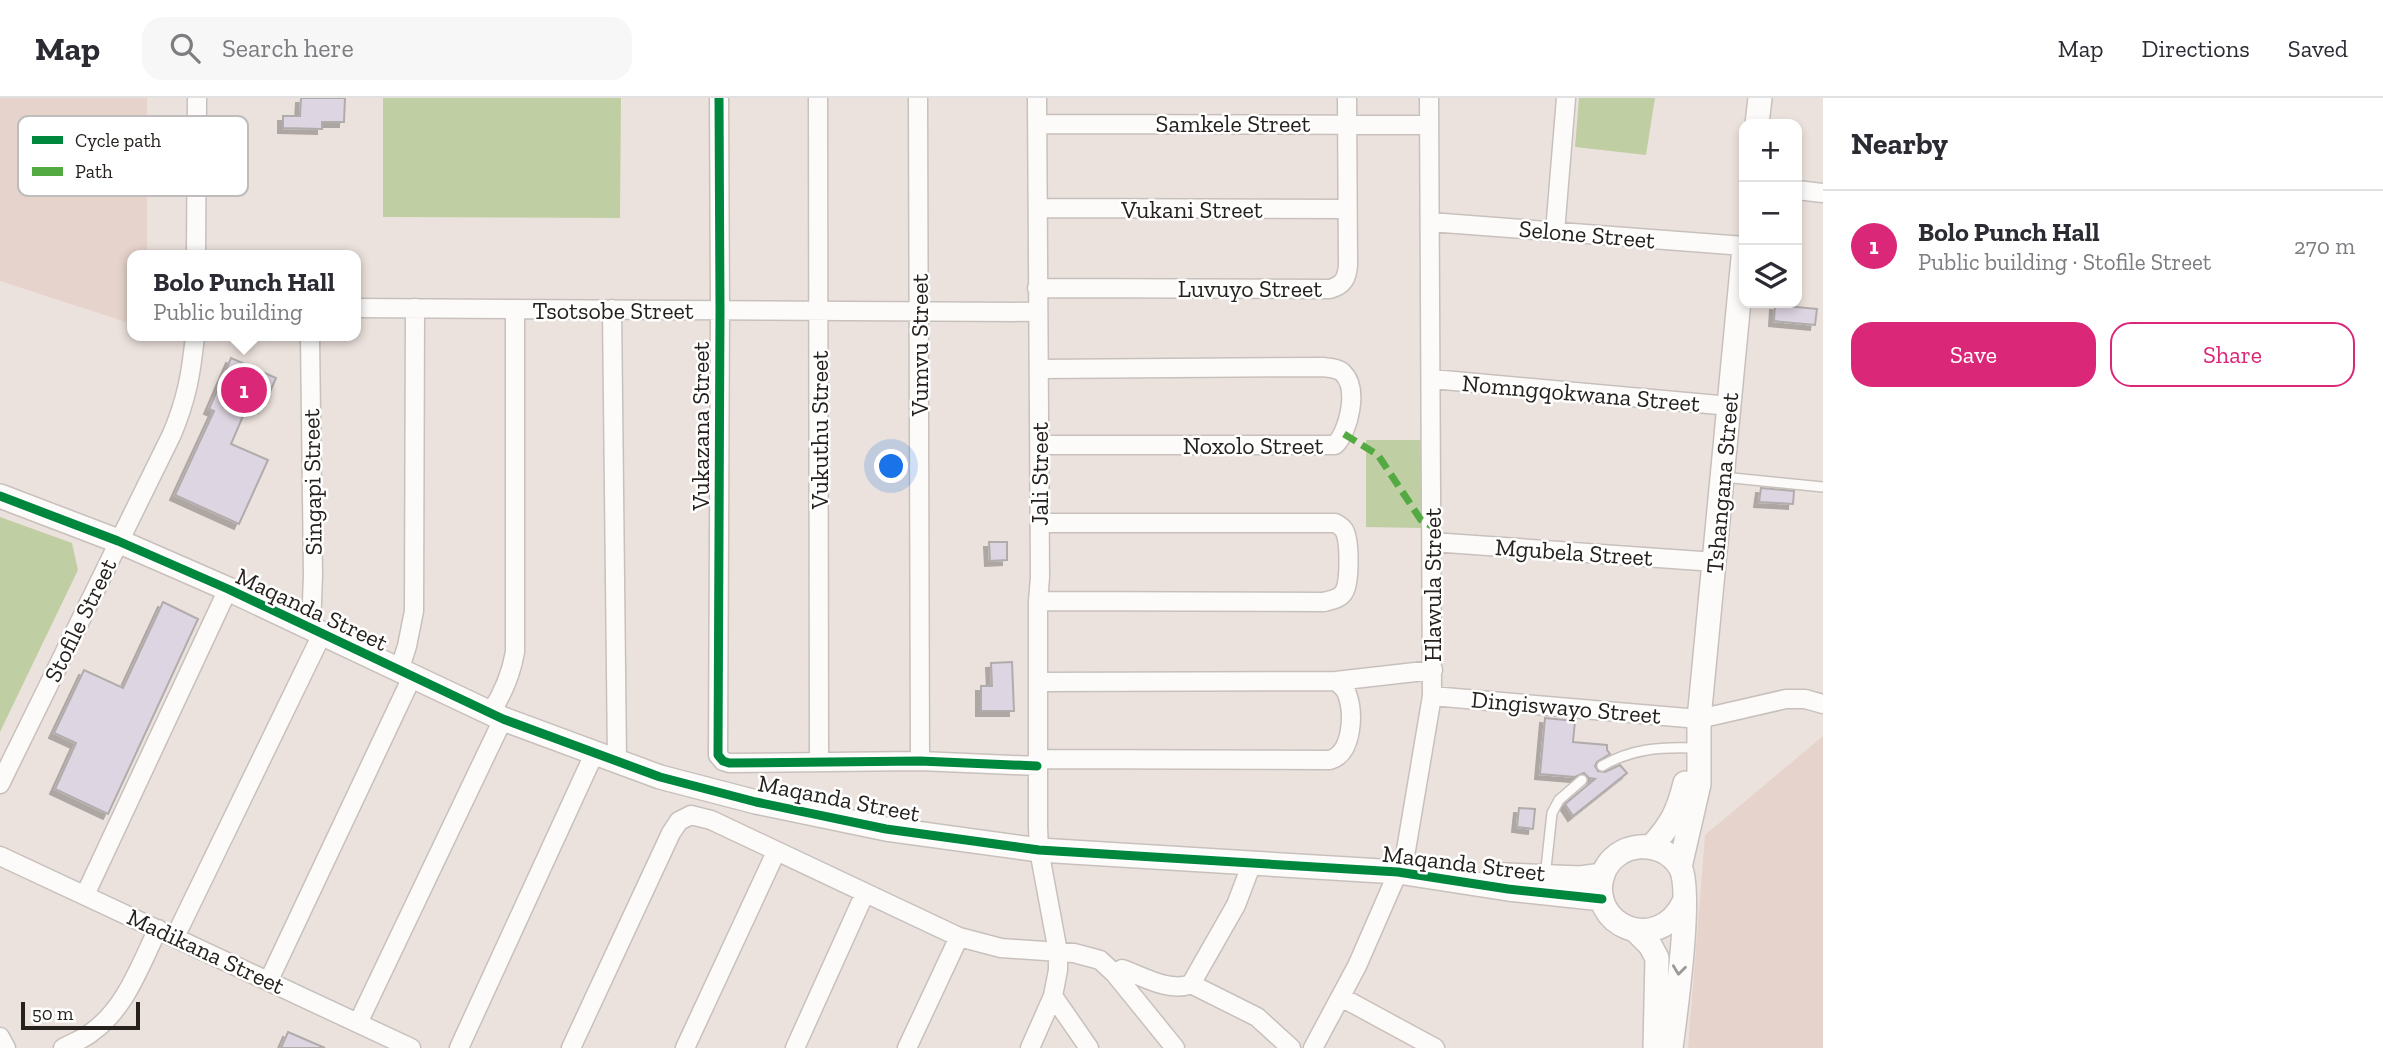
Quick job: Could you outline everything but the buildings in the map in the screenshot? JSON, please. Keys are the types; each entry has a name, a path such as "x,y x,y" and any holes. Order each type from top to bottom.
{"street":[{"path":"197,98 197,116"},
{"name":"Vukazana Street","path":"719,98 718,755 729,763 819,761"},
{"name":"Vukuthu Street","path":"818,98 819,761"},
{"name":"Vumvu Street","path":"918,98 920,761"},
{"name":"Jali Street","path":"1030,1048 1053,996 1058,952 1039,850 1037,98"},
{"name":"Luvuyo Street","path":"1037,288 1330,289 1342,283 1347,274 1347,98"},
{"name":"Hlawula Street","path":"1313,1048 1357,966 1405,856 1432,696 1429,98"},
{"path":"1555,232 1566,98"},
{"path":"1758,119 1760,98"},
{"name":"Samkele Street","path":"1037,124 1429,125"},
{"path":"1802,191 1823,193"},
{"path":"196,196 196,250"},
{"name":"Vukani Street","path":"1038,208 1347,209"},
{"name":"Selone Street","path":"1430,222 1739,247"},
{"name":"Tshangana Street","path":"1680,867 1699,784 1699,719 1739,304"},
{"name":"Tsotsobe Street","path":"361,308 1038,312"},
{"path":"269,980 405,674 414,611 415,308"},
{"path":"612,309 617,761"},
{"path":"358,1023 497,715 511,674 515,652 515,310"},
{"name":"Stofile Street","path":"0,784 185,402 191,379 195,341"},
{"name":"Singapi Street","path":"310,341 313,575 317,631"},
{"name":"Noxolo Street","path":"1039,369 1323,367 1340,370 1350,386 1347,430 1335,445 1039,445"},
{"name":"Nomngqokwana Street","path":"1432,379 1730,406"},
{"name":"Maqanda Street","path":"0,496 118,541 228,589 497,715 660,777 792,810 886,829 1039,850 1398,872 1544,884 1602,899"},
{"path":"1038,601 1324,602 1339,598 1343,594 1348,574 1347,540 1342,528 1335,523 1040,523"},
{"name":"Mgubela Street","path":"1432,542 1715,562"},
{"path":"85,895 228,589"},
{"path":"175,937 317,631"},
{"path":"1039,682 1336,681 1433,670"},
{"path":"819,761 1330,760 1344,750 1350,718 1347,693 1336,681"},
{"name":"Dingiswayo Street","path":"1432,696 1699,719 1786,699 1805,699 1823,704"},
{"name":"Tshangana Street","path":"1651,847 1677,813 1699,719"},
{"path":"459,1048 594,754"},
{"path":"571,1048 671,833 685,816 698,816 959,937 1001,948 1058,952 1100,960 1115,974 1175,1048"},
{"path":"1671,1048 1682,951 1685,878 1680,867 1662,850 1639,846 1617,855 1603,875 1602,899 1607,911 1624,927 1636,931 1660,928 1670,922 1684,902"},
{"path":"685,1048 776,852"},
{"name":"Madikana Street","path":"0,856 411,1048"},
{"path":"1115,974 1122,969 1173,988 1184,988 1192,984 1236,905 1252,863"},
{"name":"Maqanda Street","path":"1544,884 1603,875"},
{"path":"794,1048 865,893"},
{"path":"63,1048 92,1033 114,1013 125,997 158,929"},
{"path":"1636,931 1650,945 1657,958 1655,1048"},
{"path":"907,1048 959,937"},
{"path":"1192,984 1258,1017 1291,1048"},
{"path":"1053,996 1089,1048"},
{"path":"1341,997 1435,1048"},
{"path":"0,1037 6,1048"}],"lane":[{"path":"1723,477 1823,487"},
{"path":"1602,766 1637,751 1662,747 1692,748"},
{"path":"1544,884 1552,813 1559,800 1582,780"}],"shaded area":[{"path":"0,98 147,98 147,116 18,116 18,196 147,196 147,250 127,250 127,322 0,281"},
{"path":"1823,736 1823,1048 1688,1048 1705,835"}],"green space":[{"path":"383,98 621,98 620,218 383,217"},
{"path":"1579,98 1655,98 1646,155 1575,147"},
{"path":"1366,440 1422,440 1421,528 1366,527"},
{"path":"0,517 72,543 78,570 0,732"}],"marked path":[{"path":"1344,434 1378,455 1421,520 1433,527"}],"cycle path":[{"path":"719,98 718,755 729,763 920,761 1037,766"},
{"path":"0,496 118,541 228,589 503,719 660,777 756,802 886,829 1039,850 1398,872 1508,889 1602,899"}],"place":[{"name":"Bolo Punch Hall","path":"244,390"}]}
